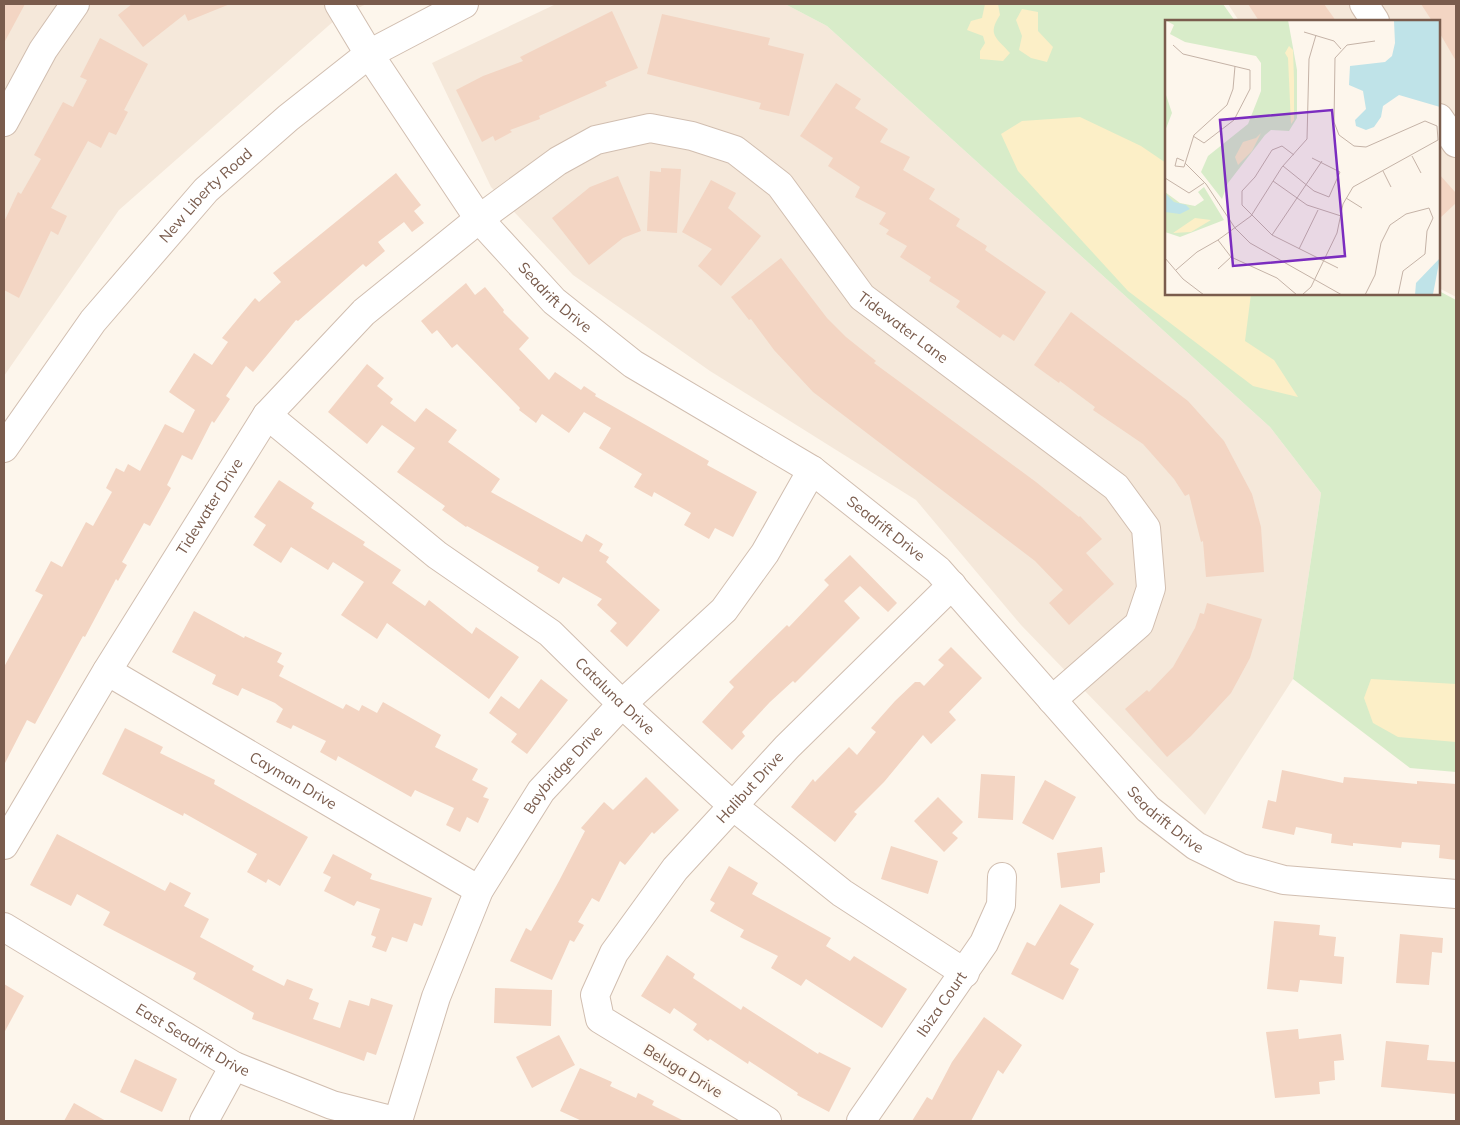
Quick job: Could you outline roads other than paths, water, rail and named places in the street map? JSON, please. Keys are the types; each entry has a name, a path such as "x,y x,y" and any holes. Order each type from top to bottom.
{"street":[{"path":"4,122 43,50 75,4"},
{"name":"Seadrift Drive","path":"340,4 369,54 479,219 554,301 632,364 812,470 932,564 1148,809 1196,846 1241,868 1284,880 1456,894"},
{"name":"New Liberty Road","path":"4,448 94,321 206,190 288,118 369,54 464,4"},
{"path":"1364,4 1375,20"},
{"path":"1440,119 1456,143"},
{"name":"Tidewater Lane","path":"479,219 558,161 596,140 650,128 692,136 735,150 780,185 862,297 1116,487 1146,528 1151,588 1139,624 1052,700"},
{"name":"Tidewater Drive","path":"4,845 107,671 267,415 364,312 479,219"},
{"name":"Cataluna Drive","path":"267,415 437,555 550,633 622,704 733,806 842,894 965,973"},
{"name":"Baybridge Drive","path":"397,1121 436,997 479,890 541,791 622,704 724,610 765,553 812,470"},
{"name":"Halibut Drive","path":"600,1019 595,995 614,953 675,869 787,747 952,585"},
{"name":"Cayman Drive","path":"107,671 479,890"},
{"name":"Ibiza Court","path":"861,1121 984,943 1001,905 1002,877"},
{"name":"East Seadrift Drive","path":"4,927 234,1066 332,1105 397,1121"},
{"name":"Beluga Drive","path":"600,1019 768,1121"},
{"path":"204,1121 234,1066"}]}
